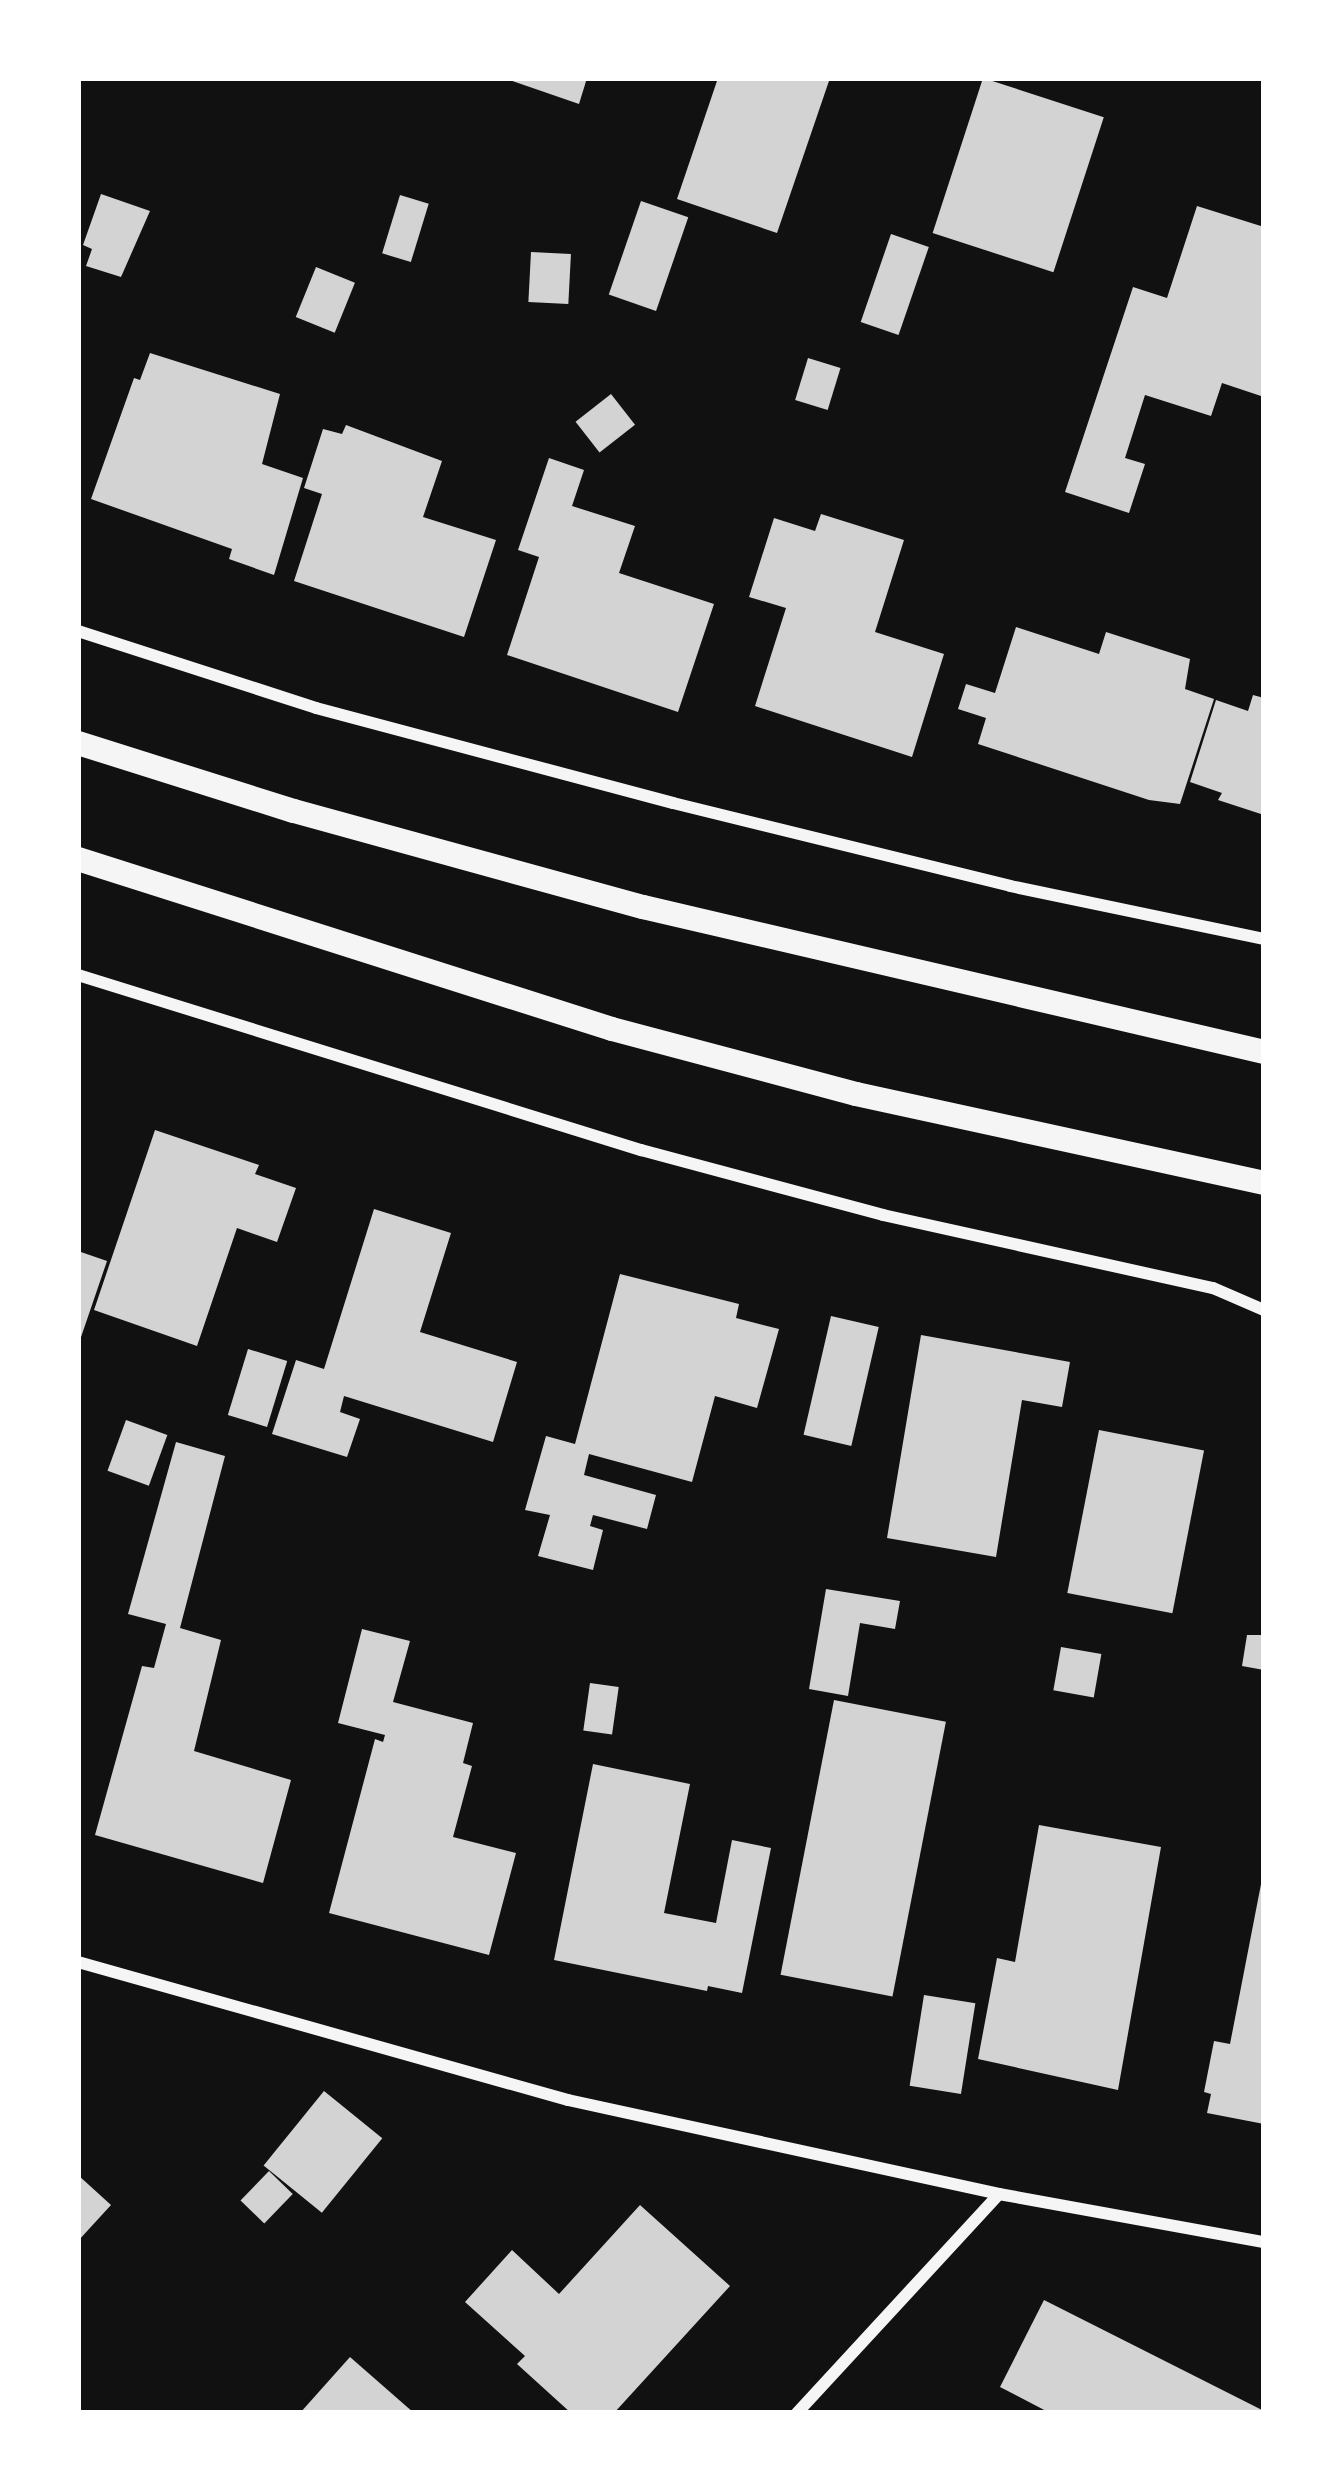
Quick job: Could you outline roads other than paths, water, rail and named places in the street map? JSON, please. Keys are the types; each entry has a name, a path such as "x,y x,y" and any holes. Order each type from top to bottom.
{"main road":[{"path":"78,743 294,811 643,907 1264,1052"},
{"path":"78,860 612,1029 856,1094 1264,1183"}],"street":[{"path":"78,632 316,708 673,803 1010,886 1264,939"},
{"path":"78,975 641,1150 883,1215 1213,1288 1264,1310"},
{"path":"78,1962 568,2100 999,2194 1264,2242"},
{"path":"797,2413 999,2194"}]}
